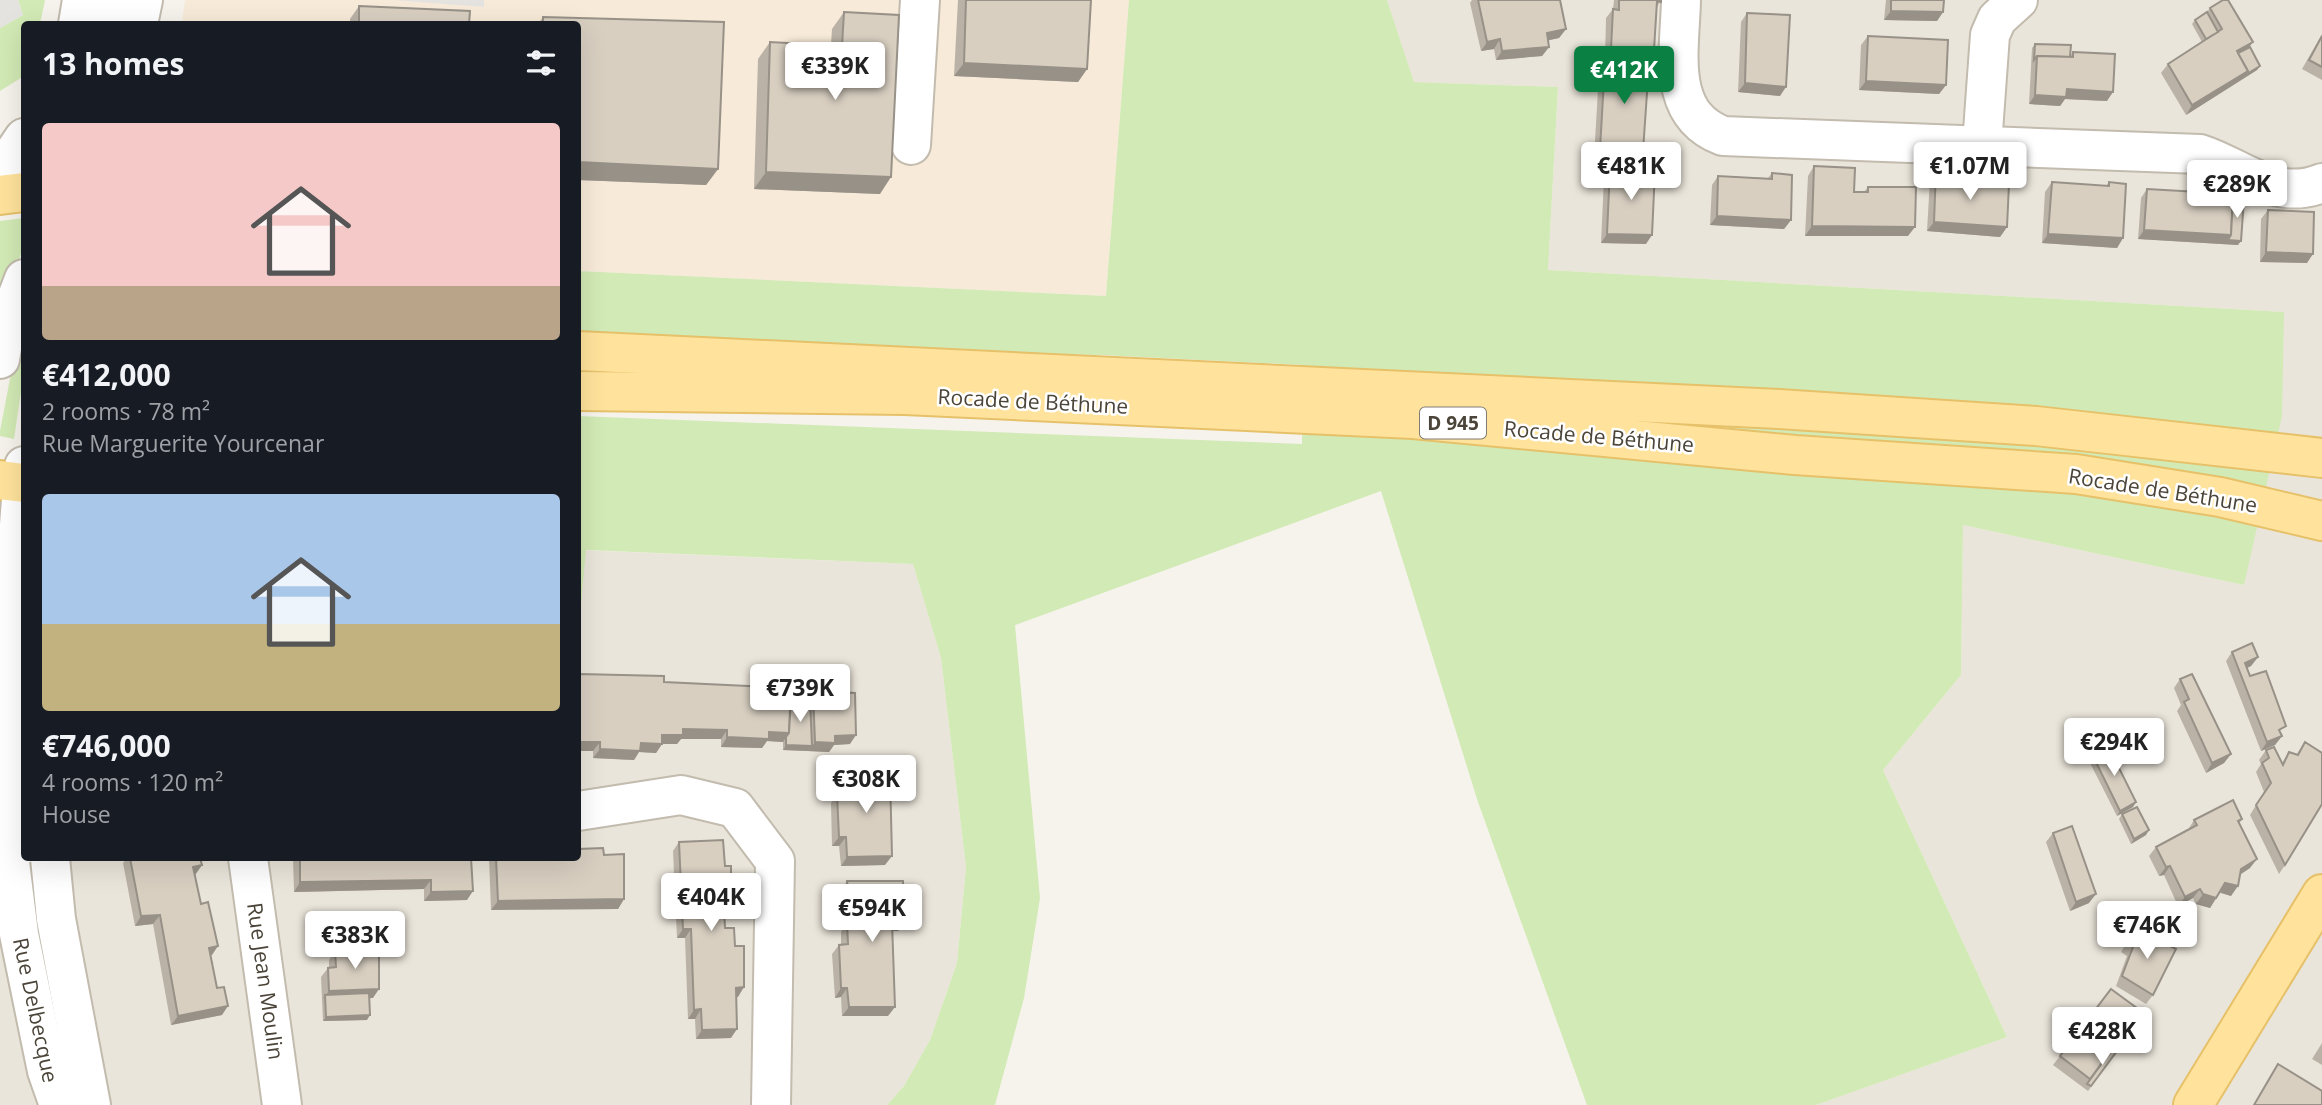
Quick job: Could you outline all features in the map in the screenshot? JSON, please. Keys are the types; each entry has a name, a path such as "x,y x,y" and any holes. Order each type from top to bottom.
{"main road":[{"path":"0,195 21,192"},
{"name":"Rocade de Béthune","path":"581,351 1779,409 2036,426 2322,458"},
{"name":"Rocade de Béthune","path":"581,391 905,395 1413,419 1822,457 2076,474 2220,497 2322,521"},
{"path":"2193,1105 2322,894"}],"street":[{"path":"78,21 82,0"},
{"path":"109,21 114,0"},
{"path":"139,21 143,0"},
{"path":"911,145 920,0"},
{"path":"1681,0 1680,62 1684,102 1692,117 1723,136 2200,154 2219,160 2258,181 2289,190 2322,183"},
{"path":"1982,145 1990,35 1997,19 2018,0"},
{"path":"0,173 21,142"},
{"path":"0,359 6,326 21,287"},
{"path":"18,478 13,709 21,807"},
{"name":"Rue Delbecque","path":"0,747 5,841 19,934 47,1071 59,1105"},
{"path":"581,811 681,795 735,808 775,862 771,1105"},
{"path":"26,861 43,967 74,1018"},
{"name":"Rue Delbecque","path":"50,861 56,919 91,1105"},
{"name":"Rue Jean Moulin","path":"248,861 282,1105"}],"shaded area":[{"path":"0,0 18,0 23,15 0,28"},
{"path":"185,0 1129,0 1106,296 581,271 581,21 182,21"},
{"path":"393,0 484,0 484,7"},
{"path":"1387,0 2322,0 2322,1105 1816,1105 2007,1037 1883,770 1961,675 1963,525 2244,585 2284,312 1548,270 1558,87 1414,82"},
{"path":"581,550 913,564 941,658 966,867 957,963 930,1040 904,1086 887,1105 0,1105 0,555 21,820 21,861 581,861"}],"green space":[{"path":"18,0 45,0 41,21 21,21 21,78 0,91 0,28 23,15"},
{"path":"1129,0 1387,0 1414,82 1558,87 1548,270 2284,312 2282,416 2244,585 1963,525 1961,675 1883,770 2007,1037 1816,1105 1587,1105 1478,802 1381,491 1015,625 1040,898 1024,998 995,1105 887,1105 904,1086 930,1040 957,963 966,867 941,658 913,564 586,550 581,604 581,416 1302,444 1303,365 1102,355 612,346 581,341 581,271 1106,296"},
{"path":"21,218 21,253 0,325 0,221"},
{"path":"21,322 21,392 14,439 0,436"}],"building":[{"path":"966,0 1091,0 1087,69 964,63"},
{"path":"1478,0 1560,0 1566,29 1547,33 1549,47 1502,51 1500,39 1487,42"},
{"path":"1619,0 1661,0 1657,1 1654,50 1611,49 1613,9 1619,10"},
{"path":"1891,0 1944,0 1943,12 1891,11"},
{"path":"2228,0 2253,42 2237,51 2248,71 2192,105 2168,64 2222,29 2210,8"},
{"path":"359,6 470,11 469,21 359,21"},
{"path":"844,12 899,15 891,177 766,172 770,42 842,46"},
{"path":"2207,12 2218,32 2206,39 2195,20"},
{"path":"1747,13 1790,15 1786,87 1745,83"},
{"path":"543,17 724,22 718,169 581,162 581,21 543,21"},
{"path":"1868,36 1948,40 1946,85 1866,81"},
{"path":"2322,36 2322,67 2309,60"},
{"path":"2035,44 2071,45 2070,57 2037,56 2034,60"},
{"path":"2250,47 2260,66 2245,75 2248,71 2238,53"},
{"path":"2073,52 2115,54 2113,92 2067,89 2066,97 2035,95 2037,56 2073,57"},
{"path":"1605,62 1649,64 1643,151 1600,149"},
{"path":"1814,166 1855,168 1854,192 1868,192 1868,187 1916,187 1915,227 1812,226"},
{"path":"1610,168 1655,170 1652,235 1607,234"},
{"path":"1936,170 1951,171 1951,179 2009,184 2007,227 1934,222"},
{"path":"1772,173 1792,175 1791,220 1717,216 1718,176 1772,179"},
{"path":"2052,182 2109,186 2109,182 2126,184 2123,238 2048,234"},
{"path":"2147,189 2233,194 2231,235 2144,230"},
{"path":"2233,198 2244,199 2241,241 2228,240 2231,235"},
{"path":"2268,210 2314,212 2313,254 2266,252"},
{"path":"2252,643 2258,657 2245,663 2250,676 2266,671 2286,726 2279,730 2282,736 2267,742 2232,652"},
{"path":"581,674 664,676 664,682 791,688 789,733 769,732 769,739 727,737 727,730 683,729 683,735 662,735 662,744 641,743 640,751 600,749 600,742 581,742"},
{"path":"2192,674 2231,754 2212,763 2184,702 2189,699 2180,679"},
{"path":"813,691 855,693 856,735 835,736 835,743 815,742"},
{"path":"791,699 810,700 812,746 786,745"},
{"path":"2305,742 2322,753 2322,804 2285,865 2256,805 2271,783 2262,763 2269,758 2266,750 2274,747 2283,765 2289,752 2298,755"},
{"path":"2108,746 2136,802 2120,811 2092,754"},
{"path":"846,771 890,775 892,856 847,857 846,837 839,837 837,794 846,793"},
{"path":"2233,800 2242,819 2238,821 2257,859 2241,869 2238,886 2225,883 2216,898 2203,894 2200,889 2185,897 2170,866 2166,867 2156,847 2197,825 2194,820"},
{"path":"2137,807 2149,830 2134,839 2122,814"},
{"path":"2072,826 2096,894 2076,902 2053,833"},
{"path":"723,840 725,866 731,866 731,909 724,909 725,928 734,928 735,946 744,946 744,987 736,988 737,1029 702,1030 701,1009 694,1010 691,929 683,929 679,842"},
{"path":"603,848 604,855 624,854 624,899 498,901 496,861 581,861 581,849"},
{"path":"131,861 201,861 202,865 193,867 201,904 208,902 218,946 209,948 217,988 224,987 228,1006 178,1016 160,915 141,916"},
{"path":"300,861 471,861 473,891 431,892 431,880 300,882"},
{"path":"847,881 903,881 904,922 892,922 895,1007 849,1007 847,988 841,988 839,945 848,944 847,923 858,923 856,899 849,899"},
{"path":"2136,928 2176,949 2153,995 2122,976 2133,947 2127,943"},
{"path":"335,951 379,951 379,989 329,991 328,968 336,967"},
{"path":"2111,989 2145,1014 2120,1047 2116,1044 2090,1079 2060,1056"},
{"path":"369,993 370,1015 326,1017 325,995"},
{"path":"2113,1048 2117,1051 2091,1086 2087,1084"},
{"path":"2278,1064 2322,1091 2322,1105 2254,1105"}]}
